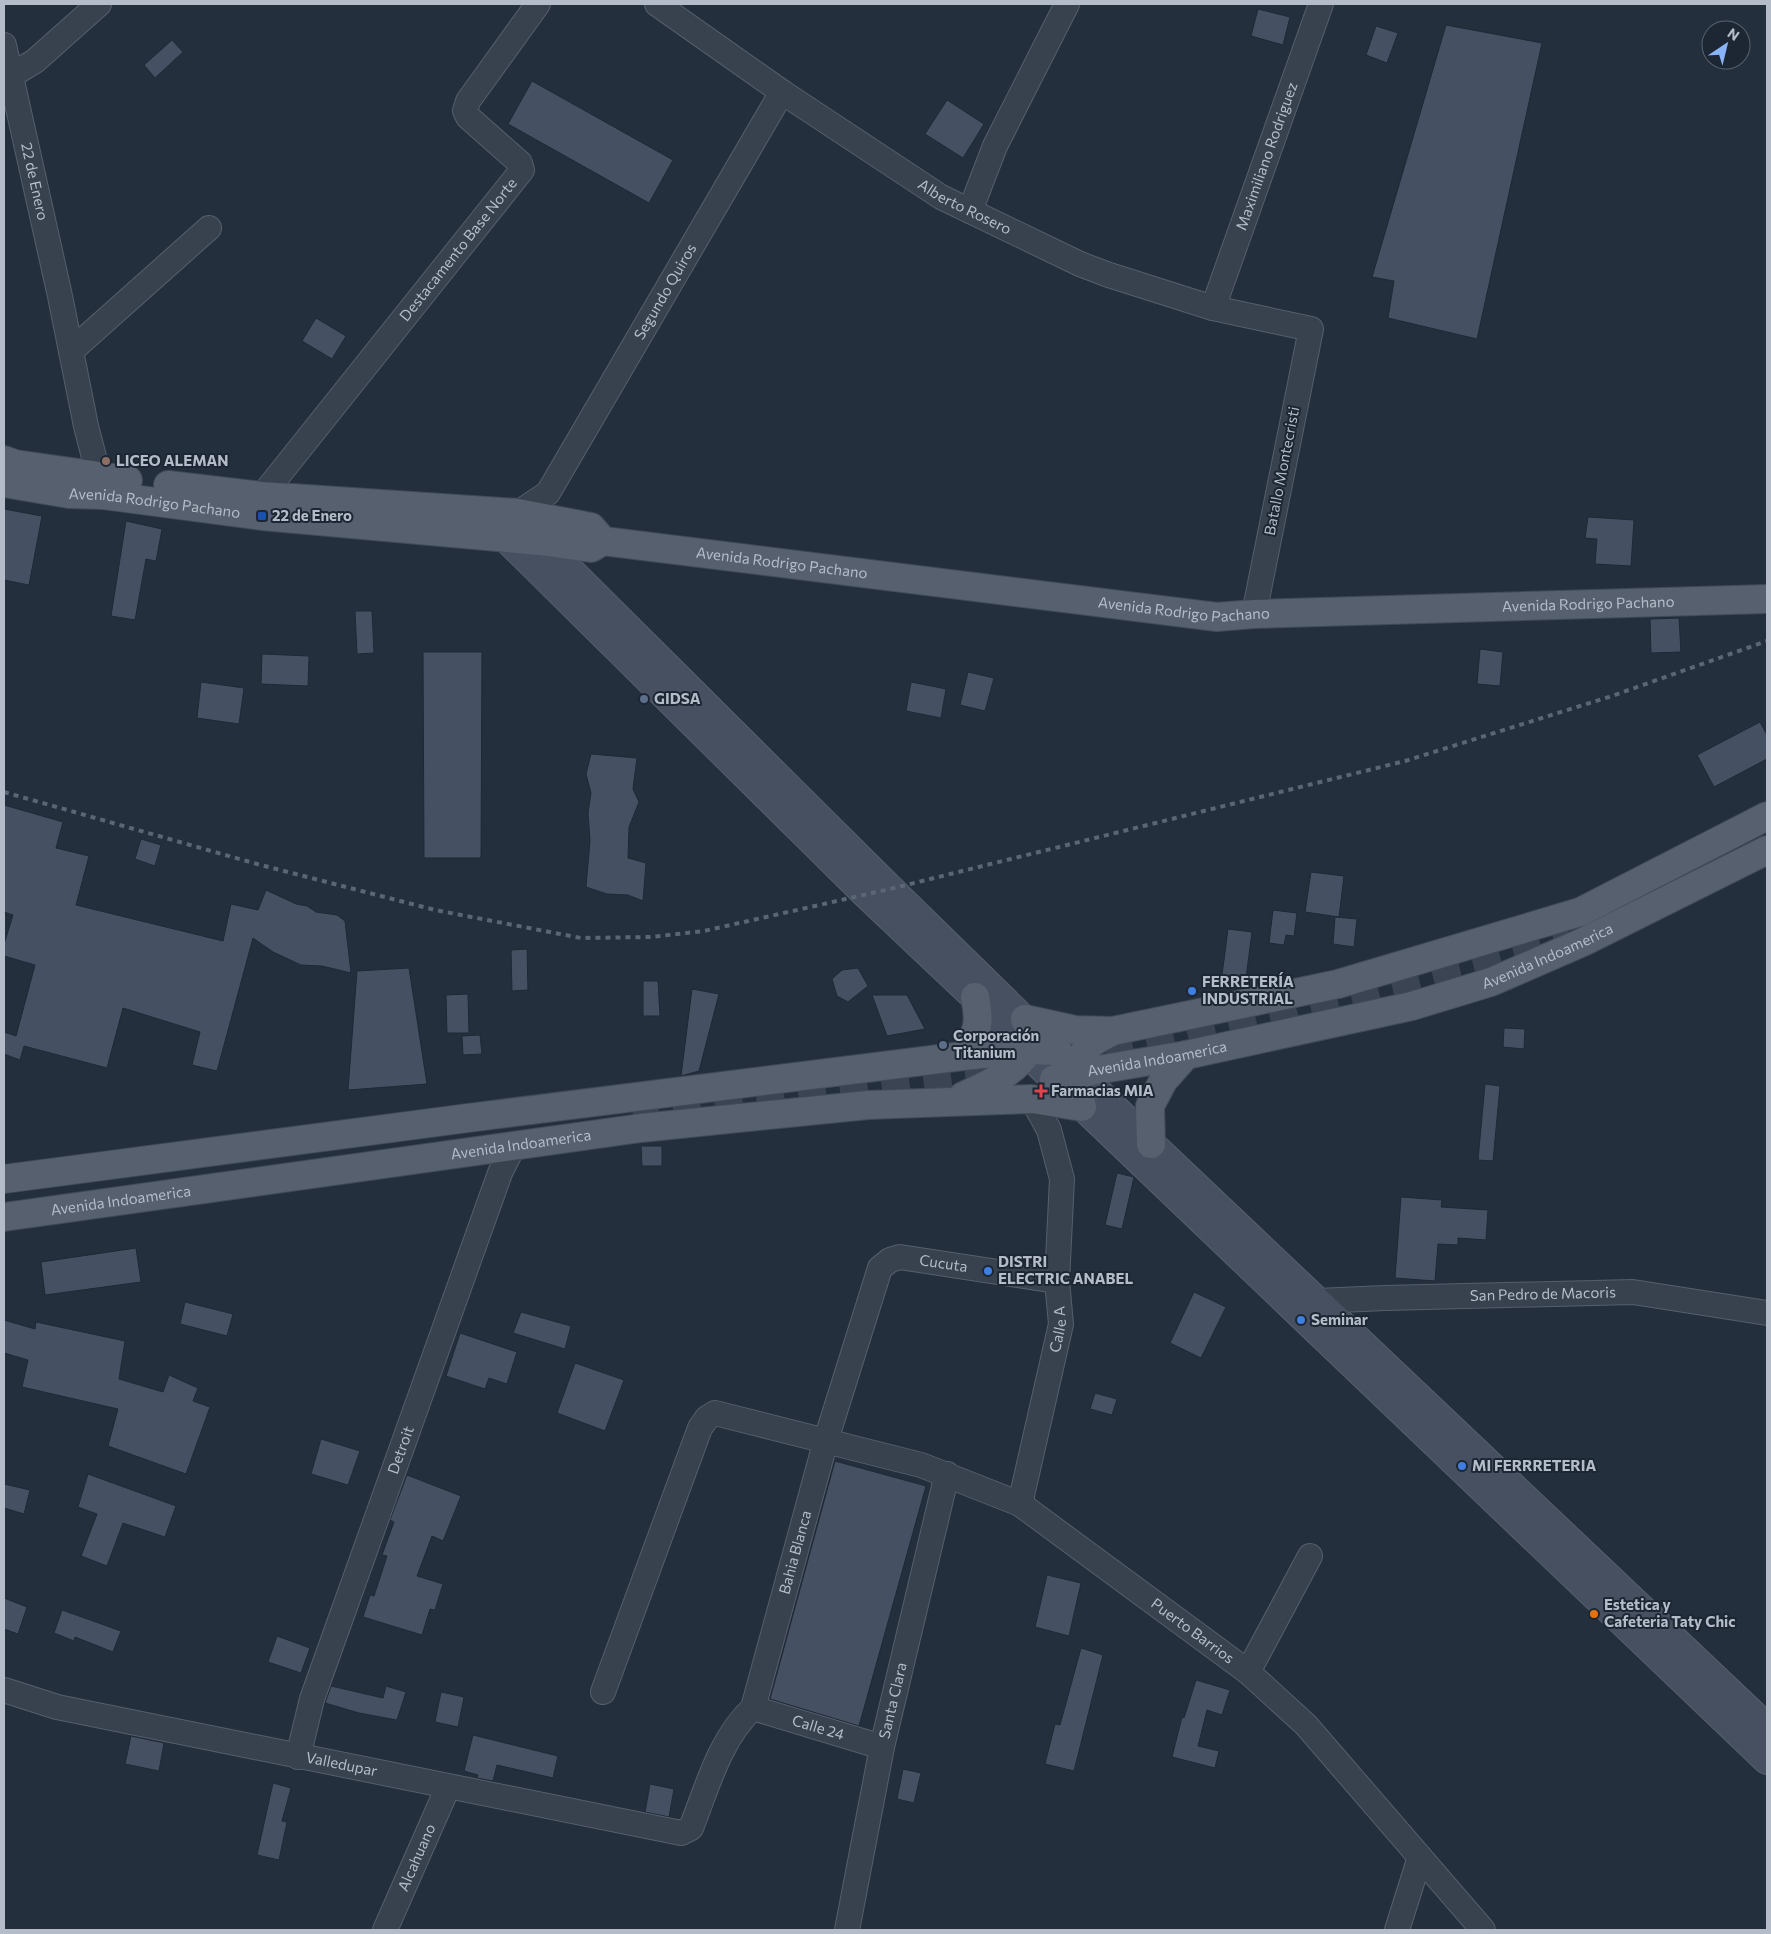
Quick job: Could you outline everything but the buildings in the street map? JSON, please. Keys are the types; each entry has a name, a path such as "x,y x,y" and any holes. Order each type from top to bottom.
{"main road":[{"name":"Avenida Rodrigo Pachano","path":"4,460 101,486 262,516 506,538 546,517"},
{"name":"Avenida Rodrigo Pachano","path":"4,483 69,494 101,486 546,517 591,527 603,541 1217,617 1254,614 1767,599"},
{"name":"Avenida Indoamerica","path":"1067,1076 1092,1043 1113,1031 1338,984 1580,912 1767,816"},
{"name":"Avenida Indoamerica","path":"1067,1076 1186,1055 1412,1006 1491,982 1583,942 1767,850"},
{"path":"963,1056 980,1020 975,997"},
{"path":"1025,1019 1075,1030 1113,1031"},
{"path":"1025,1019 1031,1033 1026,1052"},
{"path":"4,1179 963,1056 1026,1052 1038,1049 1059,1052"},
{"name":"Avenida Indoamerica","path":"4,1217 641,1128 868,1105 952,1101 994,1082 1010,1071 1026,1052"},
{"path":"1151,1144 1150,1106 1162,1081 1186,1055"},
{"path":"952,1101 1032,1099 1082,1107 1079,1094 1067,1076"}],"street":[{"path":"10,76 21,67 35,62 99,4"},
{"name":"Destacamento Base Norte","path":"262,496 522,170 520,163 468,117 465,111 468,101 538,4"},
{"name":"Alberto Rosero","path":"657,4 782,92 941,197 970,212 1080,264 1213,308 1311,329"},
{"path":"970,212 995,146 1067,4"},
{"name":"Maximiliano Rodriguez","path":"1213,308 1321,4"},
{"name":"22 de Enero","path":"4,45 86,426 101,486"},
{"name":"Segundo Quiros","path":"546,517 782,92"},
{"path":"71,350 209,228"},
{"name":"Batallo Montecristi","path":"1254,614 1311,329"},
{"path":"518,514 506,538 865,893 975,997 1026,1052 1067,1076 1151,1144 1767,1728"},
{"path":"546,517 883,882 1059,1052 1067,1076"},
{"name":"Calle A","path":"1020,1504 1061,1324 1057,1281 1062,1179 1049,1130 1032,1099"},
{"path":"1082,1107 1767,1760"},
{"name":"Detroit","path":"298,1757 312,1699 500,1173 513,1147"},
{"name":"Cucuta","path":"890,1260 900,1257 1057,1281"},
{"name":"Bahia Blanca","path":"681,1833 690,1828 728,1739 739,1721 753,1708 826,1440 880,1268 890,1260"},
{"name":"San Pedro de Macoris","path":"1317,1301 1633,1292 1767,1314"},
{"name":"Puerto Barrios","path":"603,1692 700,1428 707,1418 715,1413 826,1440 947,1474 1020,1504 1248,1672 1306,1725 1484,1930"},
{"name":"Santa Clara","path":"847,1930 882,1747 947,1474"},
{"path":"1248,1672 1310,1556"},
{"name":"Valledupar","path":"4,1690 57,1707 681,1833"},
{"name":"Calle 24","path":"753,1708 882,1747"},
{"name":"Alcahuano","path":"385,1930 448,1787"},
{"path":"1397,1930 1420,1857"}],"tunnel":[{"path":"1064,1059 1194,1033 1570,939"},
{"path":"641,1128 649,1112 1022,1065"}],"railway":[{"path":"4,792 257,864 435,910 581,938 651,937 704,931 890,889 1405,761 1609,697 1767,641"}],"place":[{"name":"LICEO ALEMAN","path":"106,461"},
{"name":"22 de Enero","path":"262,516"},
{"name":"GIDSA","path":"644,699"},
{"name":"FERRETERÍA INDUSTRIAL","path":"1192,991"},
{"name":"Corporación Titanium","path":"943,1045"},
{"name":"Farmacias MIA","path":"1041,1091"},
{"name":"DISTRI ELECTRIC ANABEL","path":"988,1271"},
{"name":"Seminar","path":"1301,1320"},
{"name":"MI FERRRETERIA","path":"1462,1466"},
{"name":"Estetica y Cafeteria Taty Chic","path":"1594,1614"}]}
